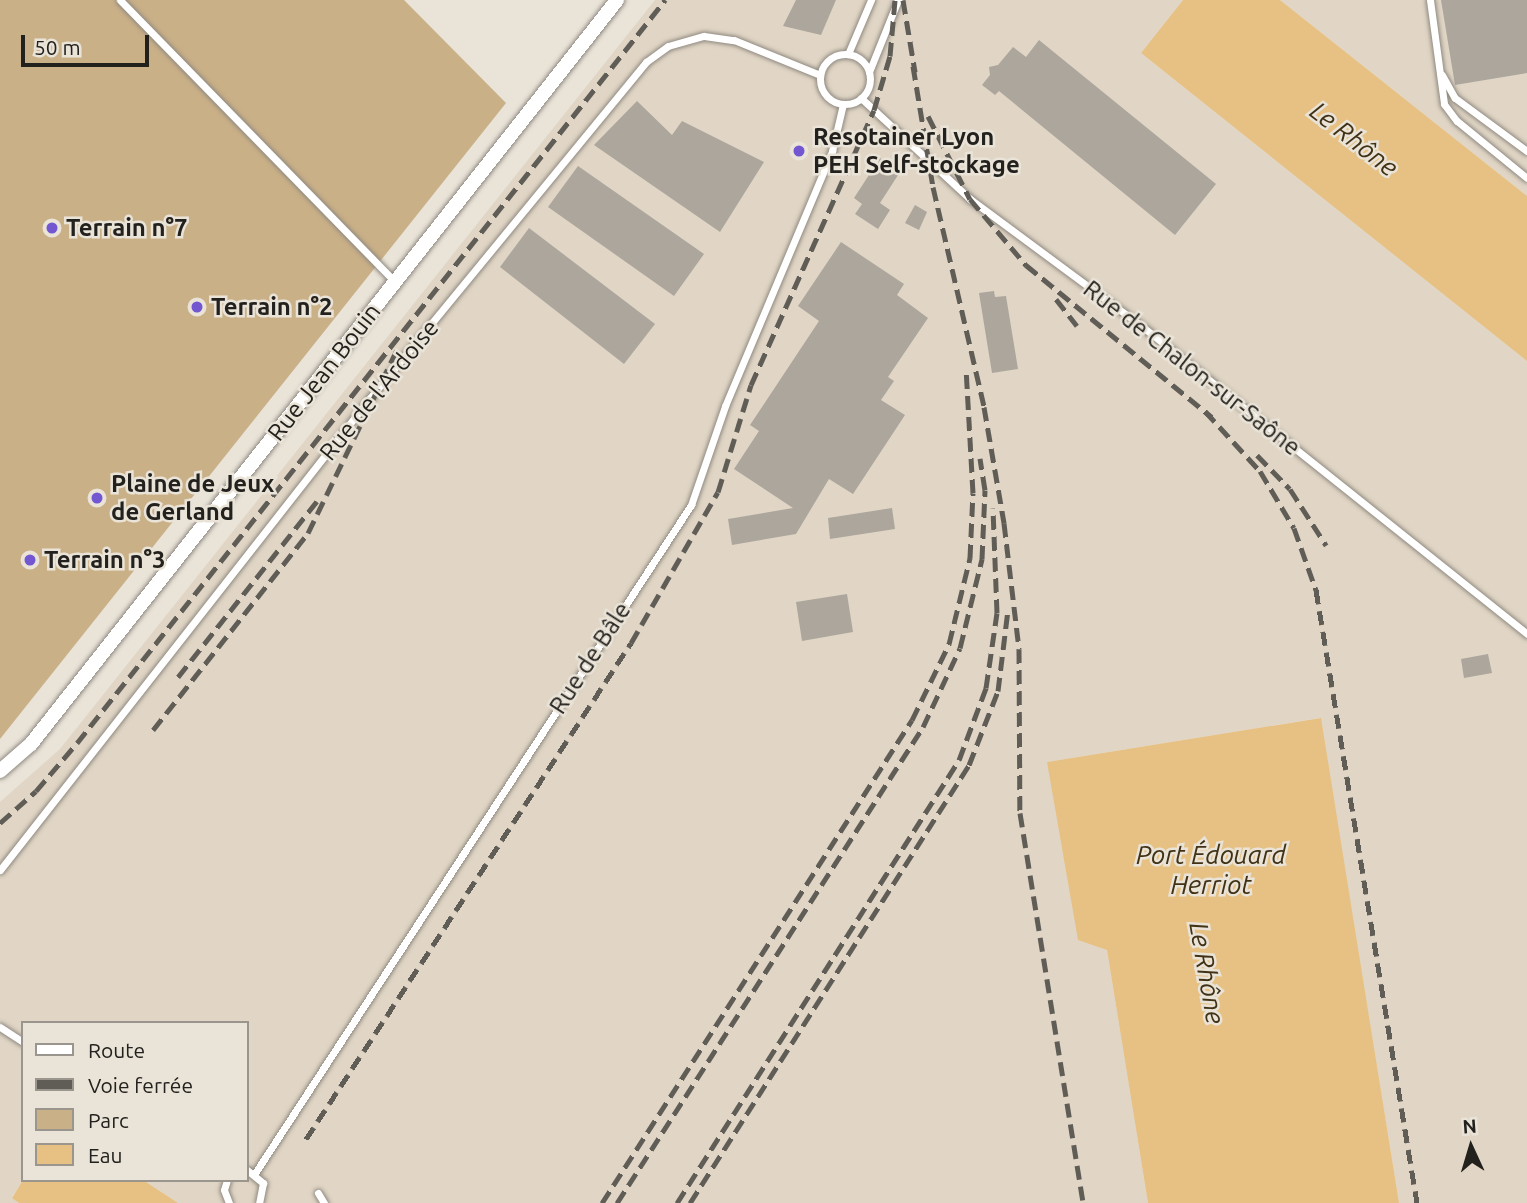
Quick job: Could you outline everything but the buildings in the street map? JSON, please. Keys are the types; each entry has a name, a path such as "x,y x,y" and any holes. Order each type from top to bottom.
{"street":[{"name":"Rue Jean Bouin","path":"0,771 31,744 617,0"}],"lane":[{"path":"120,0 395,282"},
{"path":"848,54 871,0"},
{"path":"869,72 861,60 848,54 833,57 820,75 823,91 843,104 861,98 869,86 869,72 898,0"},
{"path":"1430,0 1444,104 1457,121 1527,178"},
{"name":"Rue de l'Ardoise","path":"0,870 370,398 646,62 668,46 704,36 733,40 820,75"},
{"path":"1442,74 1455,98 1527,151"},
{"name":"Rue de Chalon-sur-Saône","path":"861,98 970,199 1139,324 1527,634"},
{"name":"Rue de Bâle","path":"251,1172 691,505 725,406 832,151 843,104"},
{"path":"0,1027 21,1041"},
{"path":"251,1172 263,1183 261,1199 269,1203"},
{"path":"226,1182 224,1191 229,1203"},
{"path":"318,1193 324,1203"}],"shaded area":[{"name":"Port Édouard Herriot","path":"655,0 1183,0 1141,53 1527,361 1527,1203 1399,1203 1320,718 1047,762 1107,950 1148,1203 178,1203 146,1182 248,1182 248,1021 21,1021 22,1182 12,1197 19,1203 0,1203 0,802 60,749"},
{"path":"1280,0 1527,0 1527,196"}],"green space":[{"name":"Plaine de Jeux de Gerland","path":"0,0 404,0 506,103 0,739"}],"water":[{"name":"Le Rhône","path":"1183,0 1280,0 1527,196 1527,361 1141,53"},
{"name":"Port Édouard Herriot","path":"1321,718 1399,1203 1148,1203 1107,950 1078,940 1047,762"},
{"path":"22,1182 146,1182 178,1203 19,1203 12,1198"}],"railway":[{"path":"0,823 36,791 77,743 665,0"},
{"path":"306,1139 631,643 718,492 751,385 874,110 890,56 895,0"},
{"path":"903,0 915,72"},
{"path":"913,66 933,187 984,407 1004,523 1019,649 1020,813 1083,1203"},
{"path":"928,116 970,199 1026,265 1212,417"},
{"path":"1056,299 1077,326"},
{"path":"153,730 308,533 397,350"},
{"path":"602,1203 912,720 949,644 970,558 973,493 966,368"},
{"path":"1205,411 1260,471 1294,528 1316,590 1417,1203"},
{"path":"1257,455 1290,489 1326,545"},
{"path":"617,1203 923,727 960,648 982,559 985,490 980,458"},
{"path":"178,677 317,501"},
{"path":"677,1203 959,760 986,688 997,613 993,508"},
{"path":"690,1203 969,765 998,691 1008,610"}],"place":[{"name":"Resotainer Lyon PEH Self-stockage","path":"799,151"},
{"name":"Terrain n°7","path":"52,228"},
{"name":"Terrain n°2","path":"197,307"},
{"name":"Plaine de Jeux de Gerland","path":"97,498"},
{"name":"Terrain n°3","path":"30,560"}]}
